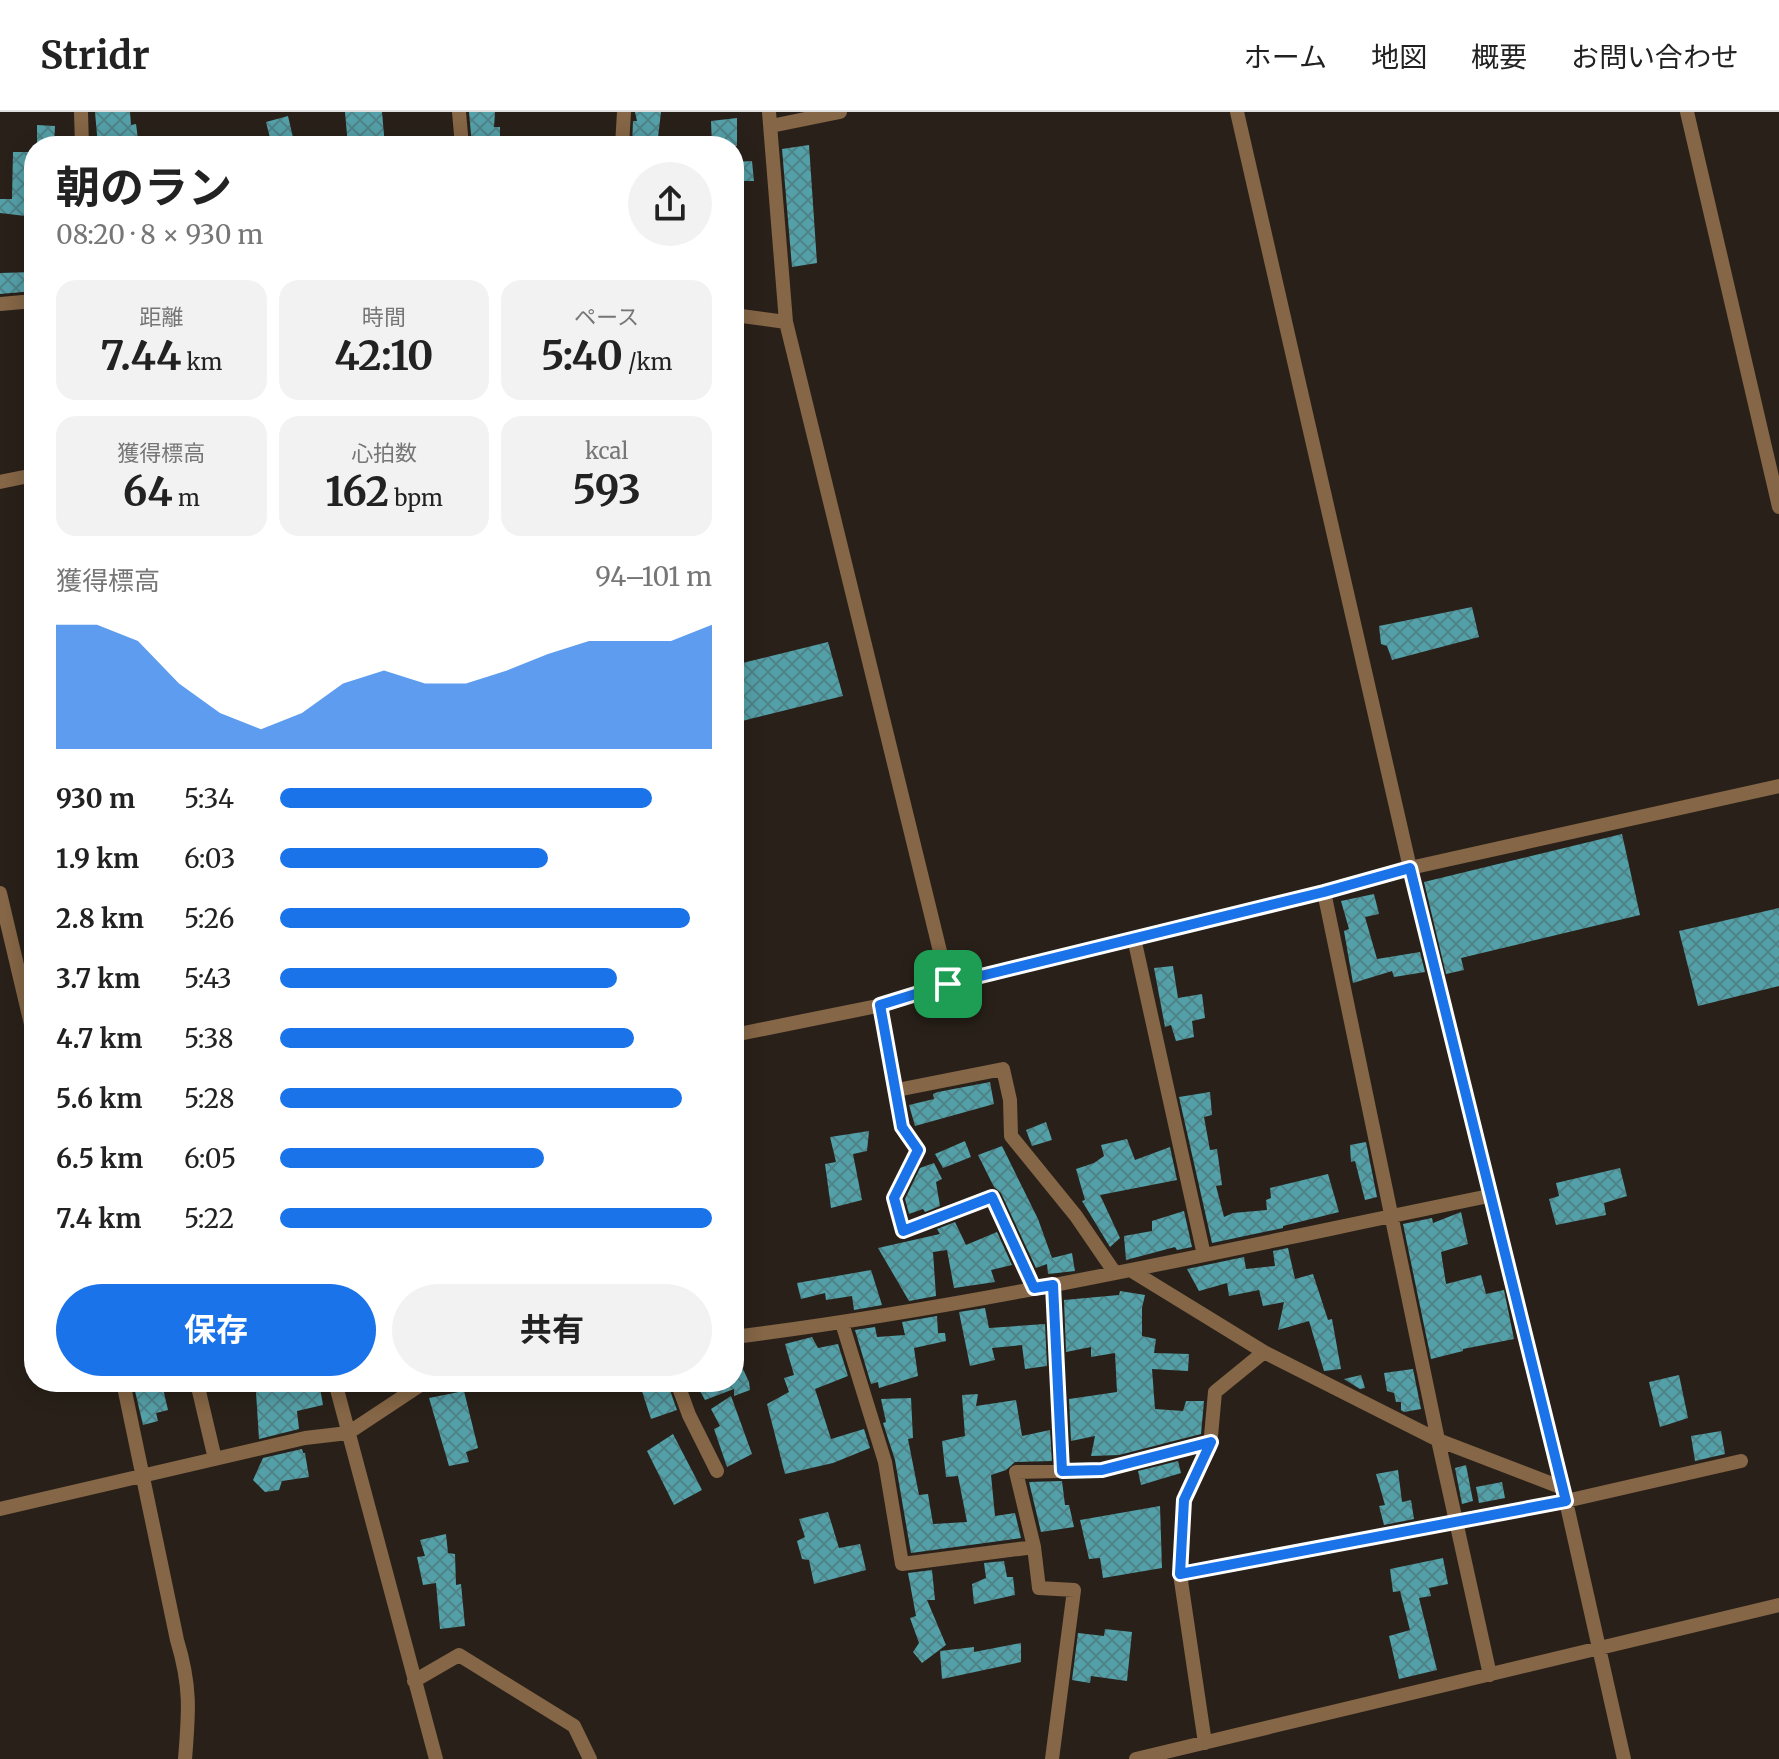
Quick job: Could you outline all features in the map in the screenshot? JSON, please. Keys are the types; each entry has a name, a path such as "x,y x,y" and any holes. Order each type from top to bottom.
{"street":[{"path":"81,112 82,136"},
{"path":"459,112 461,136"},
{"path":"623,136 624,112"},
{"path":"840,112 770,119 786,322 948,984"},
{"path":"1237,112 1410,868 1565,1495 1624,1759"},
{"path":"1687,112 1779,507"},
{"path":"0,304 24,302"},
{"path":"744,316 786,322"},
{"path":"0,482 24,477"},
{"path":"744,1033 880,1005 948,984 1410,868 1779,786"},
{"path":"1324,892 1490,1675"},
{"path":"0,893 24,995"},
{"path":"1134,938 1204,1255"},
{"path":"880,1005 902,1127 918,1150 894,1198 903,1231 992,1197 1034,1288"},
{"path":"897,1090 1003,1069 1010,1100 1011,1136 1076,1216 1115,1273"},
{"path":"744,1336 842,1323 1132,1271 1489,1196"},
{"path":"1132,1271 1264,1352 1438,1440 1565,1495"},
{"path":"1053,1285 1062,1471"},
{"path":"842,1323 885,1462 902,1564 1034,1547"},
{"path":"1205,1743 1180,1574 1184,1500 1211,1442 1215,1392 1264,1352"},
{"path":"125,1392 177,1640 187,1674 189,1714 185,1759"},
{"path":"199,1392 215,1459"},
{"path":"338,1392 436,1759"},
{"path":"0,1509 305,1438 348,1433 410,1392"},
{"path":"681,1392 717,1471"},
{"path":"1052,1759 1074,1590 1039,1588 1034,1547 1016,1472 1102,1470 1211,1442"},
{"path":"1180,1574 1456,1523 1565,1495 1741,1461"},
{"path":"1136,1759 1174,1755 1205,1743 1779,1605"},
{"path":"414,1681 459,1655 574,1726 590,1759"}],"building":[{"path":"95,112 130,112 131,125 136,124 138,136 97,136"},
{"path":"345,112 382,112 384,136 347,136"},
{"path":"469,112 495,112 494,127 500,127 500,136 471,136"},
{"path":"635,112 661,112 658,136 632,136 633,121 637,121"},
{"path":"288,116 293,136 270,136 266,122"},
{"path":"737,118 737,136 712,136 711,121"},
{"path":"37,125 55,126 54,136 37,136"},
{"path":"809,145 817,263 792,267 782,149"},
{"path":"13,152 24,152 24,216 0,213 0,199 12,199"},
{"path":"744,161 752,161 754,181 744,181"},
{"path":"24,272 24,292 0,294 0,273"},
{"path":"1472,607 1479,637 1392,660 1387,646 1381,644 1379,626"},
{"path":"828,642 843,696 744,721 744,663"},
{"path":"1622,834 1640,915 1461,958 1464,970 1446,974 1424,882"},
{"path":"1374,894 1379,914 1365,917 1377,959 1420,952 1425,972 1394,977 1392,971 1353,983 1344,931 1349,929 1341,901"},
{"path":"1779,908 1779,986 1698,1006 1679,931"},
{"path":"1173,966 1178,998 1202,994 1205,1018 1192,1021 1194,1037 1176,1041 1171,1025 1165,1027 1154,968"},
{"path":"971,990 972,1003 952,1009 952,993"},
{"path":"990,1082 994,1104 915,1126 909,1105 934,1099 933,1094 938,1092"},
{"path":"1210,1092 1212,1115 1204,1117 1210,1150 1217,1149 1222,1185 1216,1186 1224,1217 1233,1213 1267,1210 1270,1188 1328,1174 1339,1212 1212,1243 1179,1097"},
{"path":"1046,1122 1052,1140 1032,1146 1026,1130"},
{"path":"869,1131 867,1151 853,1154 862,1200 831,1208 825,1164 836,1162 830,1137"},
{"path":"1127,1139 1135,1160 1170,1147 1177,1180 1100,1195 1120,1238 1110,1247 1082,1201 1085,1200 1076,1169 1104,1156 1101,1145"},
{"path":"965,1141 971,1157 943,1168 935,1154"},
{"path":"1366,1142 1377,1197 1365,1200 1355,1161 1351,1162 1350,1145"},
{"path":"1002,1146 1038,1219 1052,1258 1072,1253 1075,1271 1048,1274 1047,1264 1036,1268 1001,1193 994,1187 978,1155"},
{"path":"934,1163 942,1179 936,1182 940,1206 909,1214 905,1199 920,1168"},
{"path":"1620,1168 1627,1196 1604,1203 1606,1215 1556,1225 1549,1199 1559,1196 1556,1183"},
{"path":"1184,1211 1192,1247 1177,1250 1175,1247 1126,1260 1124,1236 1152,1231 1152,1221"},
{"path":"1461,1212 1468,1244 1441,1252 1446,1284 1481,1275 1486,1294 1504,1290 1514,1339 1431,1359 1403,1224 1432,1218 1433,1223"},
{"path":"955,1222 966,1245 997,1232 1012,1265 991,1270 995,1282 954,1288 947,1250 933,1252 936,1296 909,1301 878,1248 940,1234 937,1229"},
{"path":"1288,1248 1295,1279 1313,1274 1328,1320 1332,1319 1341,1369 1324,1371 1309,1321 1278,1330 1284,1302 1263,1306 1259,1290 1229,1296 1227,1283 1199,1291 1187,1269 1244,1257 1246,1269 1275,1266 1273,1251"},
{"path":"871,1270 882,1305 854,1310 852,1296 826,1300 825,1293 801,1299 797,1283"},
{"path":"1120,1291 1145,1295 1142,1336 1156,1339 1154,1353 1189,1354 1188,1371 1152,1369 1155,1409 1183,1411 1186,1401 1204,1401 1201,1434 1119,1455 1091,1456 1095,1436 1071,1441 1069,1399 1117,1392 1115,1353 1091,1357 1091,1347 1066,1352 1064,1300 1119,1295"},
{"path":"985,1308 989,1328 1045,1324 1047,1366 1025,1369 1022,1345 992,1348 995,1360 970,1366 959,1312"},
{"path":"937,1316 938,1333 945,1333 946,1341 914,1348 918,1376 879,1388 878,1382 871,1384 855,1330 875,1327 877,1337 905,1335 902,1322"},
{"path":"812,1337 818,1348 838,1344 848,1376 815,1389 831,1439 864,1429 870,1448 833,1463 785,1474 767,1404 789,1392 784,1378 794,1375 785,1344"},
{"path":"1413,1369 1421,1409 1404,1412 1401,1402 1396,1402 1394,1393 1387,1391 1384,1373"},
{"path":"744,1371 750,1390 734,1396 734,1392 744,1392"},
{"path":"1361,1375 1365,1388 1360,1389 1344,1379"},
{"path":"1679,1375 1688,1418 1660,1427 1649,1382"},
{"path":"135,1392 164,1392 168,1410 156,1413 158,1421 143,1425"},
{"path":"256,1392 321,1392 323,1405 297,1411 299,1429 259,1439"},
{"path":"464,1392 478,1448 466,1452 469,1462 449,1466 429,1398"},
{"path":"642,1392 671,1392 677,1410 651,1419"},
{"path":"701,1392 726,1392 705,1400"},
{"path":"978,1394 976,1406 1016,1400 1022,1436 1050,1430 1052,1461 1015,1462 1006,1470 991,1475 995,1516 1015,1513 1021,1538 911,1553 895,1460 883,1423 886,1422 881,1399 911,1398 913,1438 908,1439 919,1495 928,1494 933,1524 967,1522 958,1476 946,1477 942,1441 965,1436 962,1395"},
{"path":"731,1396 752,1454 727,1467 714,1429 720,1426 711,1409"},
{"path":"1721,1431 1725,1454 1695,1461 1691,1436"},
{"path":"673,1434 702,1490 674,1505 647,1451"},
{"path":"302,1449 309,1477 282,1481 279,1490 265,1492 253,1480 263,1458"},
{"path":"1178,1461 1181,1473 1141,1485 1138,1471"},
{"path":"1466,1465 1473,1501 1462,1504 1455,1468"},
{"path":"1398,1470 1402,1502 1411,1500 1414,1519 1384,1525 1379,1506 1385,1505 1376,1474"},
{"path":"1062,1481 1065,1505 1069,1505 1074,1527 1041,1532 1029,1482"},
{"path":"1502,1482 1505,1498 1479,1503 1476,1487"},
{"path":"1160,1506 1162,1568 1103,1578 1100,1558 1089,1559 1080,1520"},
{"path":"828,1512 839,1548 860,1544 866,1570 814,1584 809,1560 802,1559 797,1541 805,1537 799,1519"},
{"path":"446,1534 448,1553 455,1554 456,1585 461,1584 465,1626 440,1629 436,1583 423,1585 417,1557 425,1556 420,1540"},
{"path":"1443,1558 1448,1584 1429,1588 1431,1596 1419,1598 1437,1670 1399,1679 1389,1636 1410,1630 1400,1591 1393,1592 1390,1569"},
{"path":"1004,1561 1007,1577 1013,1577 1015,1595 974,1604 972,1584 986,1578 984,1563"},
{"path":"932,1570 935,1600 927,1600 946,1645 922,1663 913,1652 919,1643 910,1618 916,1616 908,1573"},
{"path":"1105,1629 1132,1632 1127,1681 1091,1676 1090,1683 1072,1680 1078,1633 1104,1636"},
{"path":"1021,1643 1021,1662 942,1679 940,1651 974,1647 974,1652"}],"route":[{"path":"1410,868 1566,1501 1180,1574 1184,1500 1211,1442 1102,1470 1062,1471 1053,1285 1034,1288 992,1197 903,1231 894,1198 918,1150 902,1127 880,1005 948,984 1410,868"}]}
